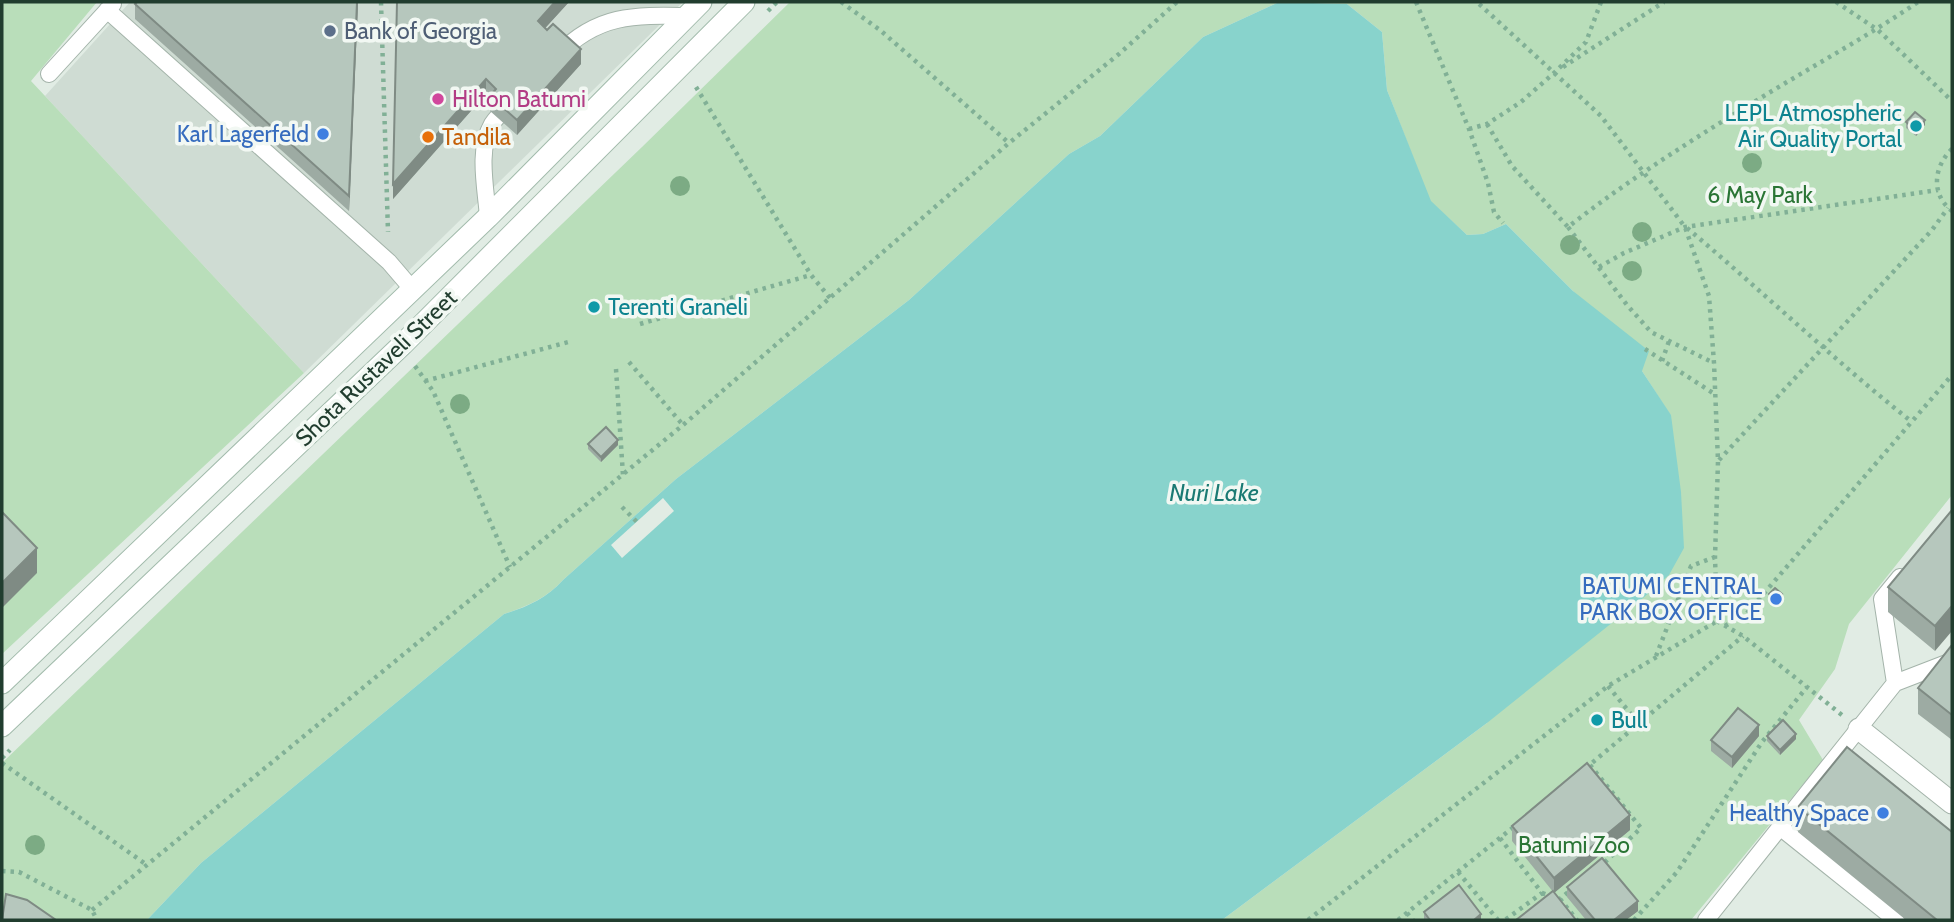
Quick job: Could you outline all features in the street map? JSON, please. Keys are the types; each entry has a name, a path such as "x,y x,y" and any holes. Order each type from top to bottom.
{"main road":[{"name":"Shota Rustaveli Street","path":"2,726 403,344 744,2"},
{"name":"Shota Rustaveli Street","path":"2,683 488,217 694,9"},
{"path":"1859,729 1952,803"}],"lane":[{"path":"49,74 111,6 388,262 413,289"},
{"path":"542,71 571,41 600,24 640,15 694,9"},
{"path":"488,217 484,155 486,139 494,121 522,91"},
{"path":"1895,683 1882,599 1911,564"},
{"path":"1706,920 1895,683 1952,661"},
{"path":"1781,828 1896,920"}],"path":[{"path":"382,2 388,262"},
{"path":"841,2 880,30 1009,143"},
{"path":"92,910 683,425 1009,143 1119,54 1177,2"},
{"path":"1416,2 1469,129 1488,183 1494,212 1503,223"},
{"path":"1477,2 1601,116 1685,227 1764,293 1822,348 1912,422"},
{"path":"1469,129 1487,124 1521,102 1554,73 1586,42 1601,2"},
{"path":"1554,73 1664,2"},
{"path":"1836,2 1878,30 1952,101"},
{"path":"1568,227 1643,171 1878,30 1918,2"},
{"path":"696,87 811,275 830,298"},
{"path":"1487,124 1512,166 1568,227 1651,332 1714,363"},
{"path":"1718,461 1950,210 1938,190 1936,178 1938,167 1952,149"},
{"path":"1599,267 1624,253 1685,227 1938,190"},
{"path":"1685,227 1709,296 1718,461 1715,557 1717,621"},
{"path":"640,324 811,275"},
{"path":"425,381 572,341"},
{"path":"1662,361 1669,341"},
{"path":"1645,349 1716,395"},
{"path":"412,362 432,391 510,568"},
{"path":"629,362 683,425"},
{"path":"615,369 623,475"},
{"path":"1725,626 1747,613 1952,374"},
{"path":"622,507 636,522"},
{"path":"1656,656 1692,566 1715,557"},
{"path":"1717,621 1743,636 1859,729"},
{"path":"1308,920 1608,686 1717,621"},
{"path":"1580,773 1743,636"},
{"path":"1608,686 1639,724"},
{"path":"1634,920 1677,872 1762,742 1807,687"},
{"path":"2,763 147,865"},
{"path":"1590,765 1641,828 1603,864 1611,873"},
{"path":"1398,920 1520,822"},
{"path":"1500,838 1542,892 1560,899 1577,920"},
{"path":"2,871 19,872 92,910 97,920"},
{"path":"1458,872 1498,920"},
{"path":"1560,899 1581,881"},
{"path":"1505,920 1542,892"},
{"path":"1635,902 1643,911"},
{"path":"1407,913 1413,920"}],"shaded area":[{"path":"130,2 683,2 304,373 45,96"}],"green space":[{"path":"2,2 97,2 31,81 304,373 2,654"},
{"path":"790,2 1279,2 1203,37 1100,136 1069,154 909,300 676,479 550,592 528,605 504,614 201,863 147,920 2,920 2,763"},
{"name":"6 May Park","path":"1288,2 1952,2 1952,495 1849,624 1835,669 1799,720 1823,760 1691,920 1222,920 1487,723 1671,416 1642,371 1573,291 1506,224 1483,234 1467,235 1430,201 1387,90 1382,32 1347,4"}],"water":[{"name":"Nuri Lake","path":"1279,2 1347,4 1382,32 1387,90 1431,201 1467,235 1483,234 1506,224 1573,291 1649,351 1642,371 1671,415 1681,492 1684,548 1669,575 1643,598 1487,723 1222,920 147,920 201,863 504,614 529,605 550,592 676,479 909,300 1069,154 1100,136 1203,37"}],"pier":[{"path":"663,498 674,511 622,558 611,545"}],"building":[{"path":"357,2 349,196 135,4"},
{"name":"Hilton Batumi","path":"397,2 555,2 538,21 547,30 553,24 581,49 517,120 490,96 496,89 486,79 393,184"},
{"path":"1915,112 1925,120 1916,130 1906,122"},
{"path":"606,427 618,440 601,457 588,444"},
{"path":"1952,510 1952,606 1935,626 1888,587"},
{"path":"2,512 37,548 2,583"},
{"path":"1775,588 1782,594 1776,600 1769,594"},
{"path":"1952,645 1952,715 1918,688"},
{"path":"1738,708 1759,725 1732,757 1711,740"},
{"path":"1783,720 1796,734 1780,750 1767,736"},
{"path":"1847,747 1952,832 1952,920 1937,920 1798,807"},
{"path":"1587,763 1630,815 1554,878 1512,826"},
{"path":"1602,858 1638,901 1614,920 1595,920 1567,887"},
{"path":"1459,885 1481,914 1474,920 1430,920 1424,912"},
{"path":"1553,891 1576,920 1516,920"},
{"path":"6,894 27,900 56,920 2,920"}],"place":[{"name":"Bank of Georgia","path":"330,31"},
{"name":"Hilton Batumi","path":"438,99"},
{"name":"LEPL Atmospheric Air Quality Portal","path":"1916,126"},
{"name":"Karl Lagerfeld","path":"323,134"},
{"name":"Tandila","path":"428,137"},
{"name":"Terenti Graneli","path":"594,307"},
{"name":"BATUMI CENTRAL PARK BOX OFFICE","path":"1776,599"},
{"name":"Bull","path":"1597,720"},
{"name":"Healthy Space","path":"1883,813"}],"park label":[{"name":"Batumi Zoo","path":"1574,845"}]}
